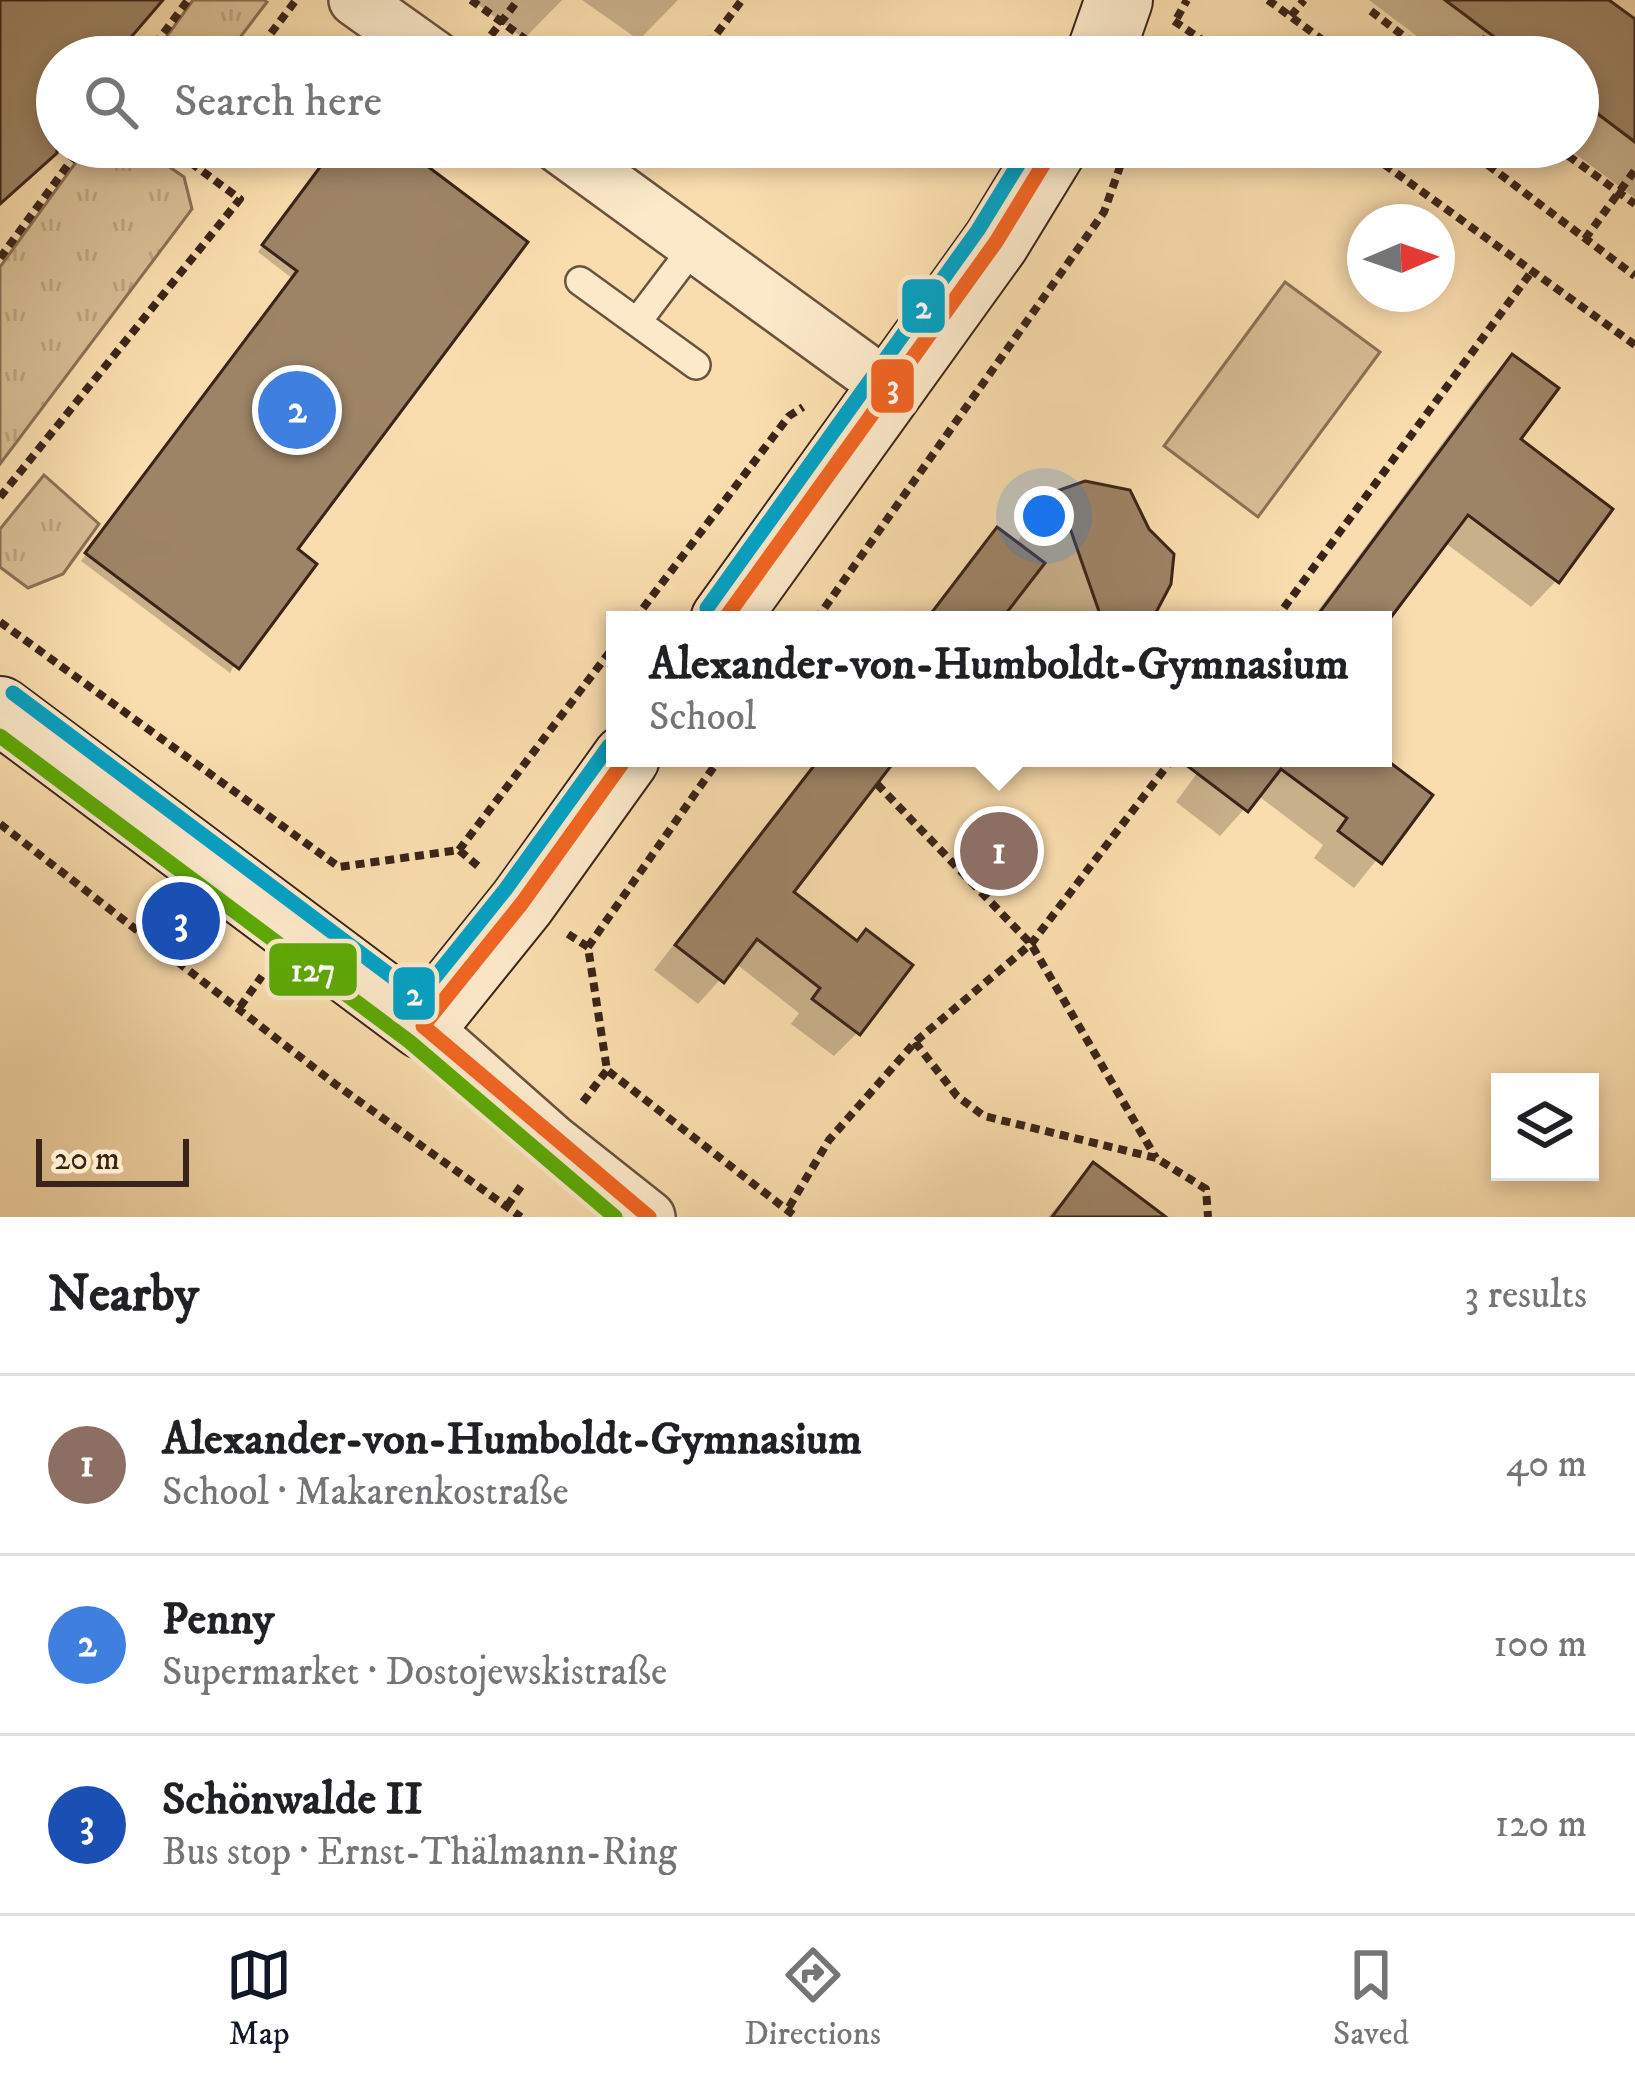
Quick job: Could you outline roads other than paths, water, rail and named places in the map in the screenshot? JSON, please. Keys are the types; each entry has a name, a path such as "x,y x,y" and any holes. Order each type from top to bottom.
{"street":[{"path":"355,0 406,36"},
{"path":"1115,36 1139,6"},
{"path":"589,168 876,379"},
{"path":"730,611 876,379 996,242 1041,168"},
{"path":"0,710 423,1026 553,1142 649,1217"},
{"path":"423,1026 522,903 620,767"}],"lane":[{"path":"638,322 696,244"},
{"path":"580,281 696,365"}],"place":[{"name":"Penny","path":"297,410"},
{"name":"Alexander-von-Humboldt-Gymnasium","path":"999,851"},
{"name":"Schönwalde II","path":"181,921"}]}
